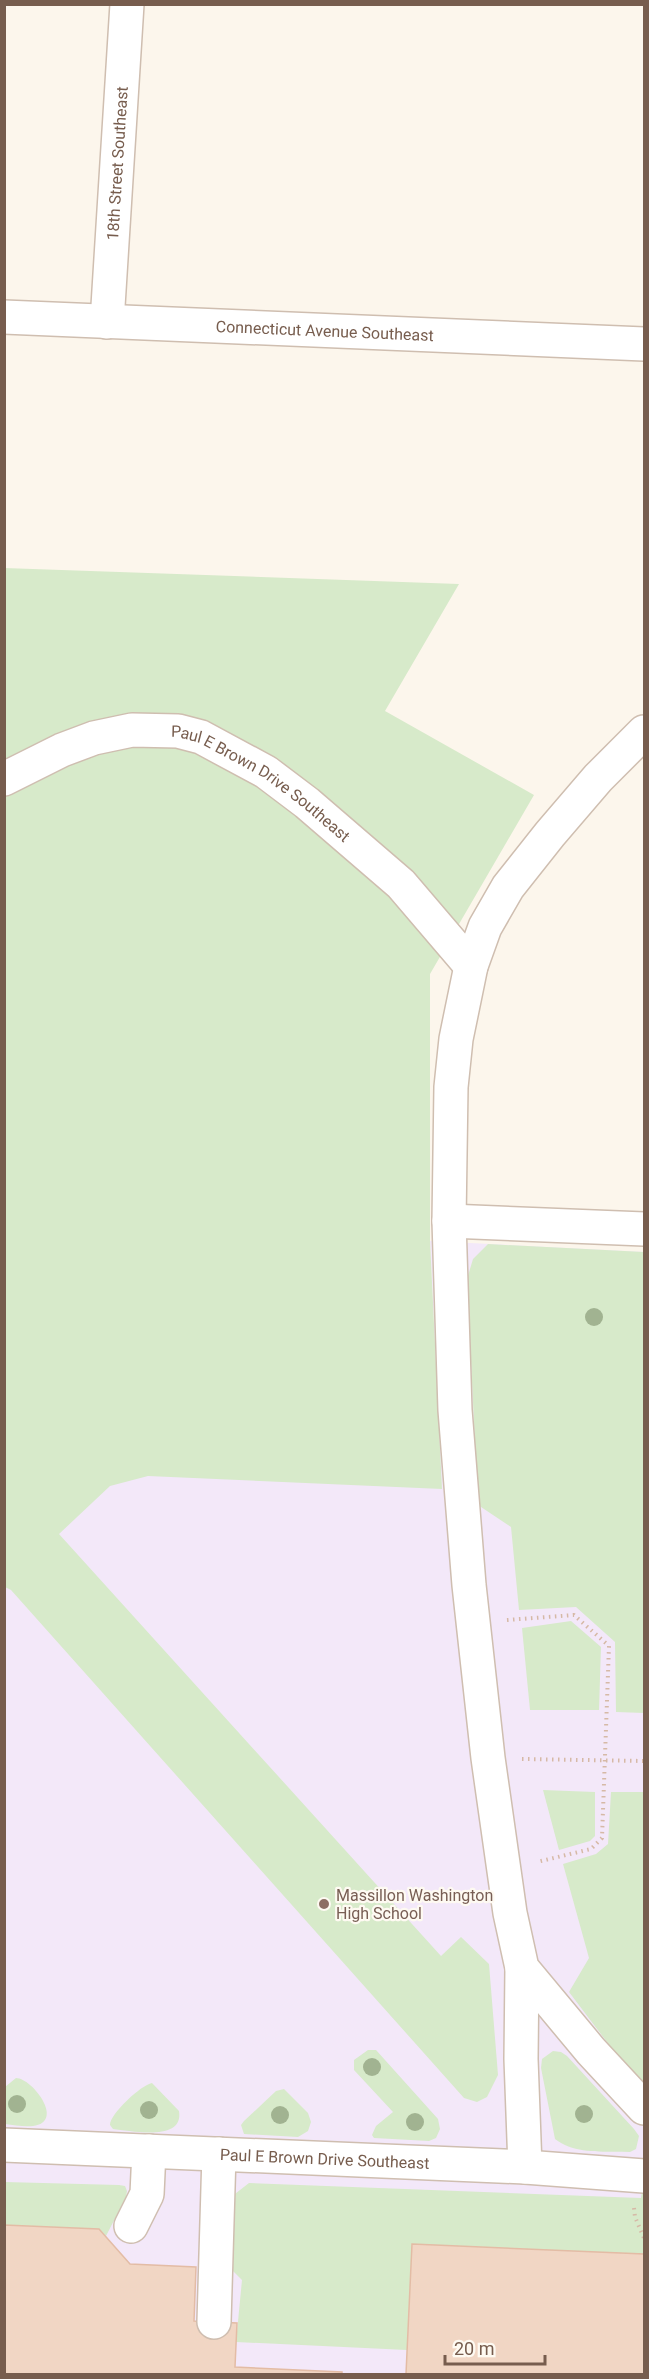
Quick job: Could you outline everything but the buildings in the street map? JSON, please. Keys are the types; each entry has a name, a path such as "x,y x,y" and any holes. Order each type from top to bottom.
{"street":[{"name":"18th Street Southeast","path":"107,322 127,4"},
{"name":"Connecticut Avenue Southeast","path":"4,317 645,344"},
{"name":"Paul E Brown Drive Southeast","path":"4,779 62,750 94,738 132,730 178,731 201,737 266,772 307,803 400,885 471,966"},
{"path":"525,2166 521,2059 522,1968 510,1913 488,1758 455,1410 449,1221 451,1087 456,1039 471,966 485,927 508,887 556,826 598,778 645,732"},
{"path":"449,1221 645,1229"},
{"path":"522,1968 591,2051 645,2108"},
{"name":"Paul E Brown Drive Southeast","path":"4,2145 525,2166 627,2173 639,2187"},
{"path":"131,2226 147,2194 149,2151"},
{"path":"214,2322 219,2154"}],"path":[{"path":"474,1622 574,1615 609,1646 602,1838 591,1849 504,1870"},
{"path":"488,1758 645,1761"},
{"path":"639,2187 634,2217 645,2238"}],"shaded area":[{"name":"Massillon Washington High School","path":"430,1241 644,1252 644,2374 5,2374 5,1421 439,1433"}],"green space":[{"path":"4,568 459,584 385,711 534,795 430,974 430,1241 442,1489 148,1476 110,1486 59,1534 441,1956 461,1937 489,1964 498,2075 487,2097 477,2102 464,2098 11,1590 5,1587"},
{"path":"488,1244 644,1252 644,1713 616,1712 615,1642 576,1607 519,1610 511,1527 478,1505 467,1279 473,1259"},
{"path":"571,1621 601,1647 599,1710 530,1710 522,1628"},
{"path":"543,1790 595,1792 595,1836 590,1841 559,1850"},
{"path":"611,1792 644,1792 644,2083 610,2046 569,1992 589,1958 563,1864 596,1854 608,1844"},
{"path":"368,2050 376,2050 438,2119 440,2129 436,2138 429,2141 374,2138 372,2135 376,2126 393,2112 354,2070 354,2060"},
{"path":"553,2051 567,2056 634,2129 639,2136 636,2149 630,2152 581,2150 555,2139 541,2068 542,2059"},
{"path":"16,2078 30,2085 43,2100 47,2117 42,2123 33,2126 5,2124 5,2087"},
{"path":"152,2083 179,2111 178,2121 173,2127 155,2132 113,2129 110,2125 111,2120 120,2107"},
{"path":"284,2089 308,2113 311,2122 308,2131 298,2137 244,2134 241,2125 244,2121 276,2091"},
{"path":"5,2182 119,2185 125,2186 127,2191 106,2236 99,2229 5,2225"},
{"path":"249,2183 641,2198 642,2191 644,2191 644,2254 412,2244 407,2350 236,2342 242,2280 229,2267 231,2197"}],"place":[{"name":"Massillon Washington High School","path":"324,1904"}]}
